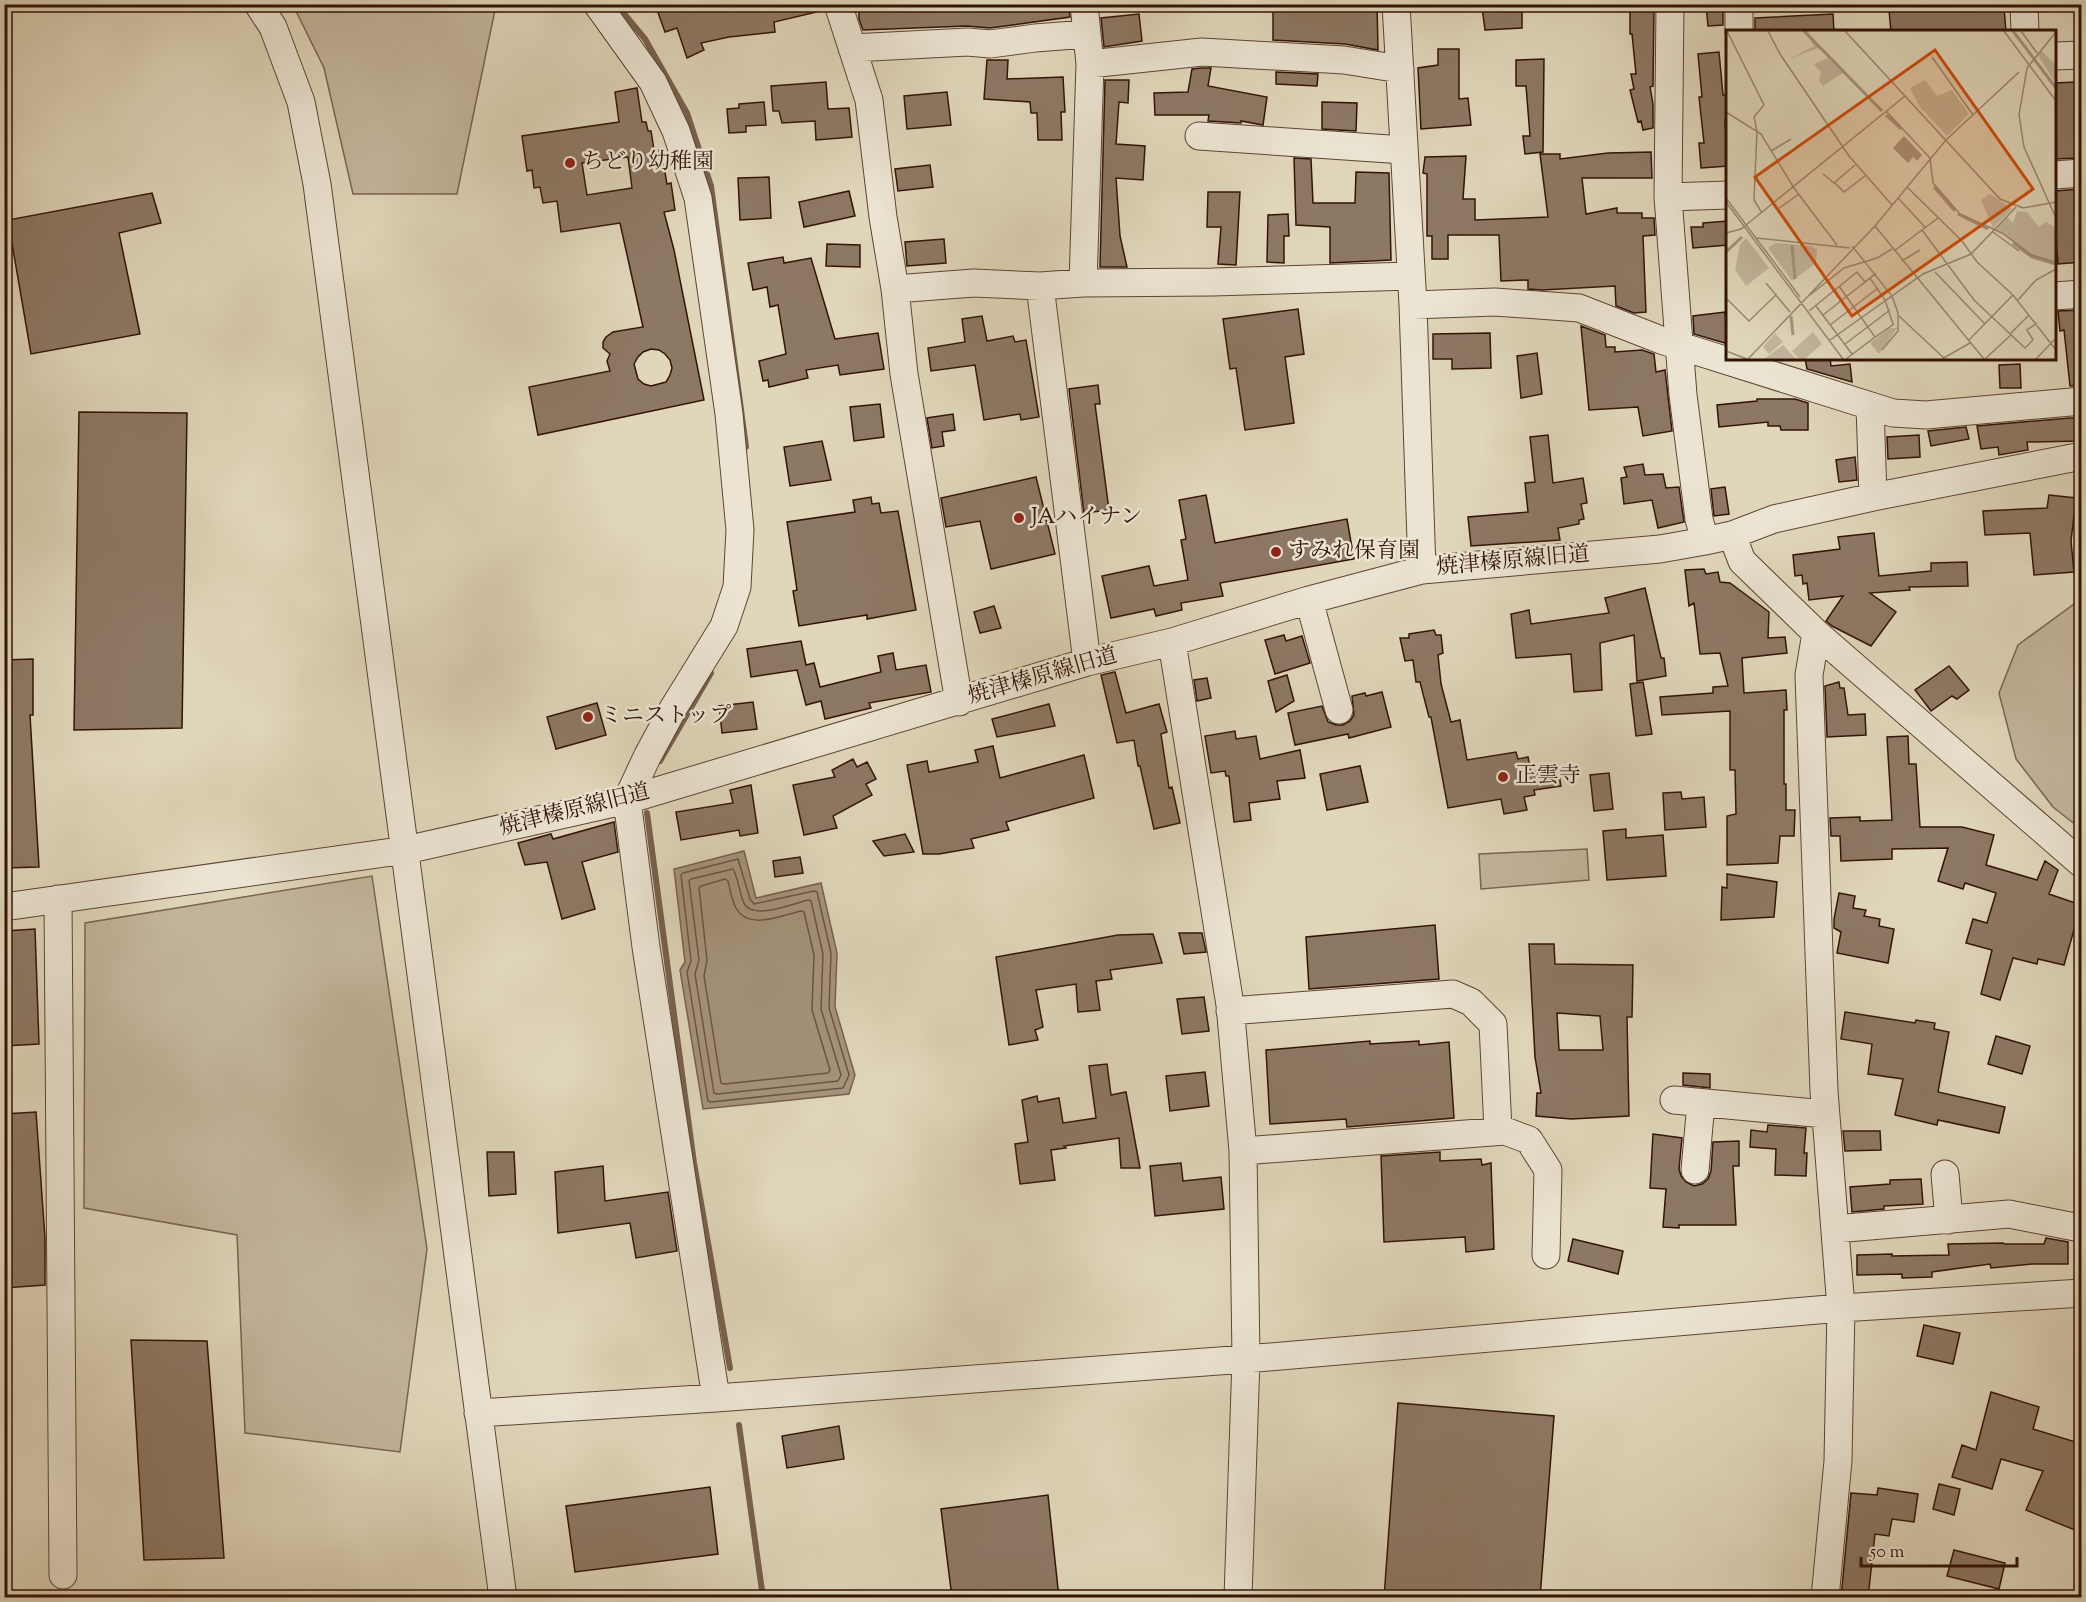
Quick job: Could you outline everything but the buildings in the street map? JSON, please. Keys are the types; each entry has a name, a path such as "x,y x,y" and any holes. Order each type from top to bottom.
{"street":[{"path":"258,4 273,27 301,102 317,184 503,1598"},
{"path":"597,4 653,82 676,131 698,198 729,414 740,530 737,587 724,626 674,707 627,800 646,947 716,1398"},
{"path":"838,4 869,99 883,217 895,289 904,374 959,702"},
{"path":"1083,283 1090,64 1084,4"},
{"path":"1396,4 1413,305 1422,570"},
{"path":"1670,4 1668,197 1683,395 1699,519 1705,541"},
{"path":"1739,4 1739,30"},
{"path":"2024,4 2025,30"},
{"path":"852,48 968,42 990,44 1087,34"},
{"path":"1090,64 1202,52 1344,60 1400,69"},
{"path":"2056,57 2082,55"},
{"path":"1199,136 1404,150"},
{"path":"2056,175 2082,173"},
{"path":"1668,197 1726,195"},
{"path":"895,289 974,283 1040,286 1083,283 1411,276"},
{"path":"1040,286 1088,662"},
{"path":"2056,296 2082,294"},
{"path":"1413,305 1495,302 1579,308 1679,345 1893,412 1926,415 2082,400"},
{"path":"1870,406 1874,497"},
{"name":"焼津榛原線旧道","path":"4,907 406,850 627,800 1088,662 1172,642 1309,600 1422,570 1660,549 1732,535 1774,519 2082,456"},
{"path":"1732,535 1742,561 1816,633 2082,864"},
{"path":"1309,600 1339,710"},
{"path":"1816,633 1809,675 1825,1114 1841,1308 1838,1461 1825,1598"},
{"path":"1172,642 1230,1011 1243,1151 1246,1359 1238,1598"},
{"path":"58,899 63,1575"},
{"path":"1230,1011 1453,994 1471,1002 1493,1024 1498,1131"},
{"path":"1674,1100 1825,1114"},
{"path":"1695,1170 1701,1103"},
{"path":"1243,1151 1505,1131 1529,1140 1548,1170 1546,1255"},
{"path":"1945,1174 1950,1220"},
{"path":"1835,1229 2009,1214 2075,1227"},
{"path":"478,1413 1246,1359 1841,1308 2082,1293"}],"shaded area":[{"path":"293,5 496,5 457,194 353,194 324,68"},
{"path":"2074,604 2082,604 2081,829 2053,807 2016,759 1999,693 2018,645"},
{"path":"1587,849 1589,880 1481,889 1479,854"},
{"path":"372,876 427,1249 400,1452 245,1433 237,1235 84,1208 85,923"}],"water":[{"path":"744,851 756,898 821,883 837,953 835,1007 855,1075 849,1094 703,1109 680,970 685,962 674,869"}],"waterway":[{"path":"616,4 645,39 687,113 711,186 746,447"},
{"path":"660,761 711,673"},
{"path":"647,813 694,1163 730,1368"},
{"path":"739,1425 763,1598"}],"place":[{"name":"ちどり幼稚園","path":"570,163"},
{"name":"JAハイナン","path":"1019,518"},
{"name":"すみれ保育園","path":"1276,552"},
{"name":"ミニストップ","path":"588,717"},
{"name":"正雲寺","path":"1503,777"}]}
